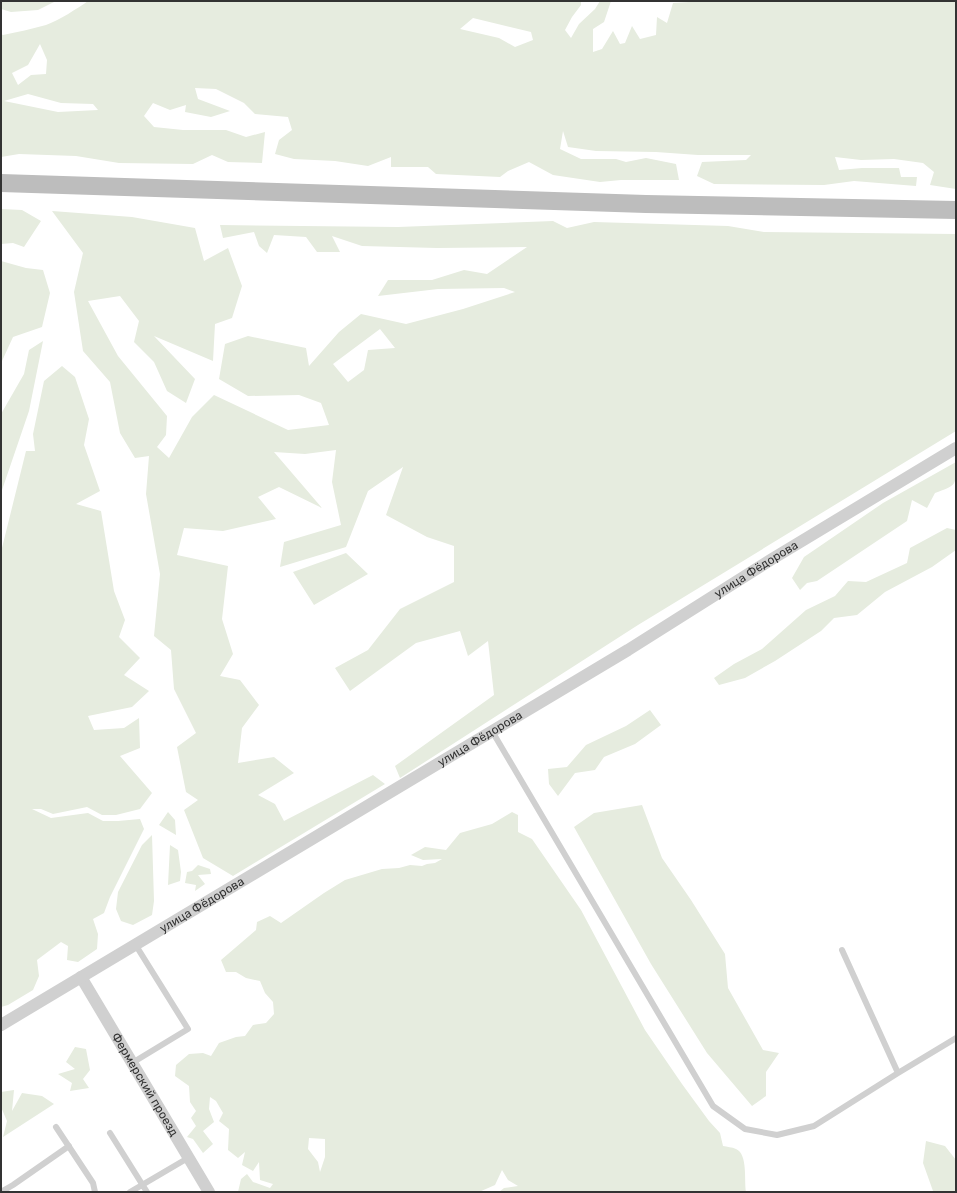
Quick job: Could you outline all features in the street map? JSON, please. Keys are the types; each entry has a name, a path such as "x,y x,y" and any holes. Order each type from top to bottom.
{"main road":[{"path":"1,183 646,204 956,210"}],"street":[{"name":"улица Фёдорова","path":"1,1025 621,654 772,559 956,448"},
{"name":"Фермерский проезд","path":"81,977 209,1192"}],"lane":[{"path":"492,731 713,1106 745,1129 777,1135 814,1126 956,1038"},
{"path":"132,1063 188,1029 135,944"},
{"path":"842,950 898,1073"},
{"path":"56,1127 94,1183 95,1192"},
{"path":"110,1133 146,1192"},
{"path":"1,1192 69,1146"},
{"path":"130,1192 188,1158"}],"shaded area":[{"path":"1,1 56,1 38,10 11,12 1,9"},
{"path":"88,1 581,1 581,5 565,30 571,38 579,24 595,9 600,1 611,1 604,22 593,29 593,52 602,49 613,31 620,44 625,43 632,26 640,39 656,35 657,17 667,23 673,3 691,1 956,1 956,189 930,185 934,172 923,163 894,159 861,160 835,157 839,170 862,168 899,168 901,177 917,177 916,186 854,181 824,185 714,184 697,176 702,162 746,160 751,155 698,155 656,152 596,151 568,147 563,131 560,149 581,159 616,159 626,162 646,158 676,164 679,180 621,180 600,182 553,175 529,162 508,171 500,177 436,174 428,167 391,167 391,157 368,166 335,161 294,159 275,154 279,140 292,130 288,117 255,114 244,103 216,89 195,88 198,99 230,111 211,117 185,112 186,105 170,110 153,103 144,116 154,127 183,130 226,130 246,137 265,132 262,163 228,162 212,155 193,164 119,163 76,156 19,154 1,157 1,34 3,35 46,25","holes":["473,18 531,32 533,40 515,47 499,38 460,29","40,44 47,60 46,74 31,75 18,85 12,73 28,65","28,94 61,103 93,104 98,110 58,112 4,101"]},
{"path":"1,209 22,210 41,221 24,247 13,243 1,244"},
{"path":"52,211 132,217 195,228 204,261 228,248 242,286 232,318 215,324 213,361 154,336 195,379 186,403 167,391 154,362 134,342 139,321 120,296 88,301 118,356 167,416 166,435 157,447 169,458 192,417 214,395 288,430 329,425 321,403 299,395 248,396 219,379 225,344 248,336 306,348 309,366 339,332 361,314 406,324 463,309 515,292 504,288 438,289 378,296 388,280 432,280 464,270 487,274 527,247 437,248 362,246 332,236 340,252 317,252 306,237 274,235 267,253 259,246 254,232 223,238 220,225 398,227 553,221 567,228 594,222 728,226 764,232 956,234 956,431 638,625 400,778 395,766 494,695 488,641 468,656 460,631 416,643 350,691 335,668 368,650 400,609 454,582 454,546 427,537 386,515 403,467 368,491 346,547 280,567 284,542 341,525 332,482 336,450 305,454 274,452 322,508 279,487 258,497 276,519 223,531 184,528 177,555 228,566 222,619 233,654 220,676 240,680 259,705 242,728 238,763 274,757 294,773 258,795 275,804 284,821 373,775 385,784 233,876 203,858 184,810 198,800 186,792 177,747 196,733 174,689 171,650 154,636 160,574 146,494 149,456 135,458 120,433 110,382 83,351 74,292 83,253","holes":["380,329 395,348 368,350 364,370 348,382 333,364"]},
{"path":"1,261 26,268 43,270 50,293 42,327 13,337 2,361 1,373"},
{"path":"43,341 29,411 1,493 1,414 24,374 29,350"},
{"path":"62,366 75,377 89,419 84,445 100,491 76,504 101,511 114,591 125,620 119,637 140,658 124,675 149,691 132,707 88,716 94,730 124,728 139,718 140,748 120,756 152,793 140,809 116,815 102,815 87,807 53,814 41,809 32,809 51,818 88,813 103,821 140,819 144,829 110,897 104,913 93,919 98,934 97,949 78,962 67,960 68,946 61,942 37,960 39,976 33,990 8,1005 1,1007 1,552 26,451 35,451 33,434 44,381"},
{"path":"956,462 956,476 954,484 935,493 927,508 912,500 907,521 817,581 807,583 800,590 792,578 804,557 883,503"},
{"path":"947,528 956,530 956,550 932,567 885,592 857,615 834,618 821,631 775,661 745,678 719,685 714,678 734,664 762,649 806,610 835,596 848,581 866,582 907,563 910,548"},
{"path":"346,553 368,574 314,605 293,572"},
{"path":"650,710 661,725 635,744 604,757 595,770 575,773 558,796 549,784 548,769 567,767 586,745 626,726"},
{"path":"642,805 662,858 691,900 725,954 728,988 763,1050 779,1053 766,1072 766,1096 752,1106 707,1053 651,964 574,827 594,813"},
{"path":"168,812 175,820 176,835 159,825"},
{"path":"512,812 518,815 518,832 532,839 581,910 645,1030 682,1084 709,1121 720,1133 723,1146 734,1148 740,1152 745,1168 746,1192 499,1192 504,1188 518,1186 508,1180 502,1170 495,1185 479,1192 238,1192 241,1179 247,1174 253,1182 270,1188 273,1184 260,1180 259,1162 253,1171 242,1165 245,1152 238,1158 228,1150 229,1129 219,1121 223,1113 216,1101 210,1097 209,1109 214,1122 203,1131 213,1144 203,1153 193,1139 187,1137 196,1126 191,1118 196,1111 190,1102 189,1086 175,1076 176,1065 189,1054 203,1053 211,1056 219,1043 236,1037 245,1036 253,1025 266,1023 274,1014 273,1002 265,993 260,981 246,978 236,972 226,972 221,960 256,930 257,922 270,916 281,923 345,880 382,869 399,868 410,865 422,866 435,863 442,859 423,860 411,855 425,847 446,850 460,833 492,824","holes":["309,1138 325,1139 325,1157 320,1172 318,1162 308,1149"]},
{"path":"152,835 154,901 152,915 133,925 121,921 116,909 118,892 142,845"},
{"path":"170,845 178,850 181,872 180,881 168,885"},
{"path":"198,865 210,869 211,874 198,875 205,884 195,891 196,885 185,883 187,872 192,871"},
{"path":"75,1047 86,1049 90,1070 83,1079 89,1088 70,1091 72,1083 58,1074 75,1069 66,1062"},
{"path":"14,1090 12,1111 22,1093 42,1096 54,1104 3,1137 7,1121 1,1107 1,1092"},
{"path":"926,1141 945,1146 956,1160 956,1192 933,1191 923,1163"}]}
